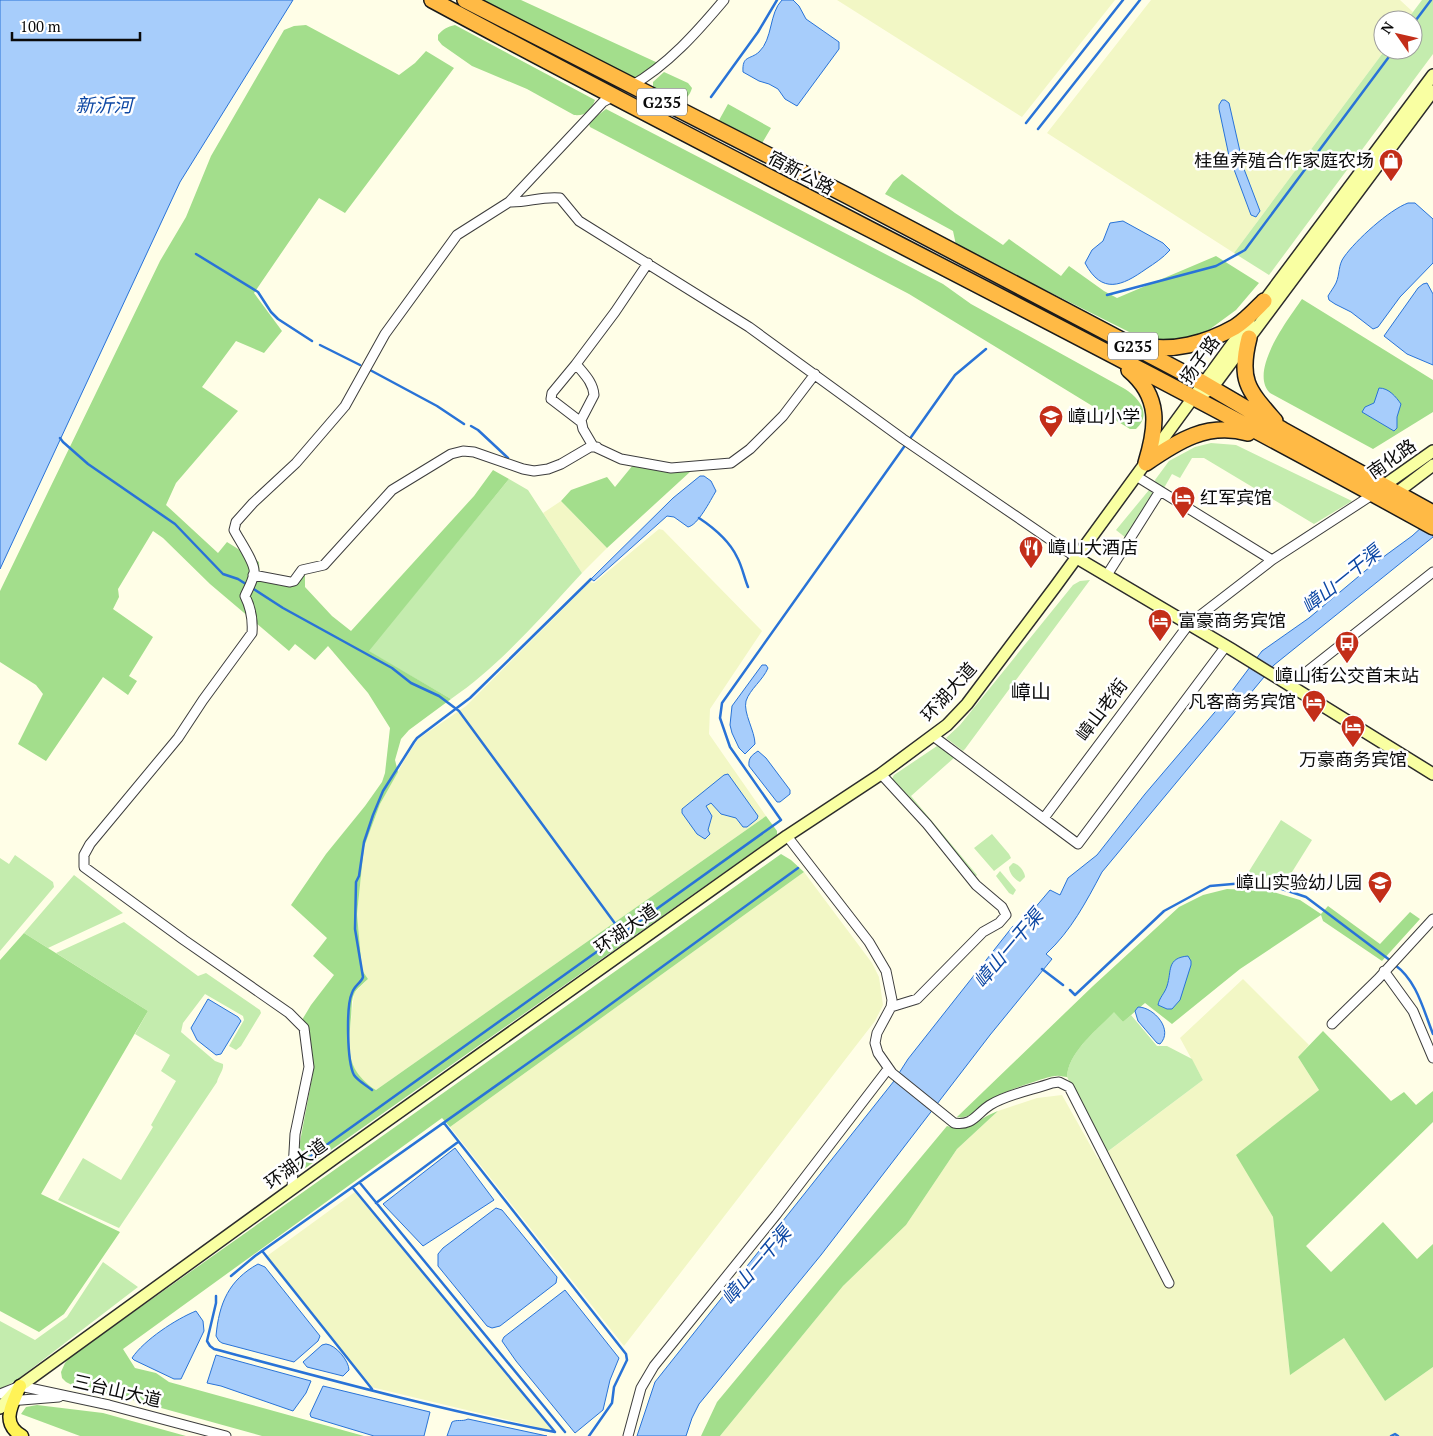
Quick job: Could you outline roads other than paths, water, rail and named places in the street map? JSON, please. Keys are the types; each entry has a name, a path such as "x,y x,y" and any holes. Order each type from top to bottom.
{"highway":[{"name":"宿新公路","path":"432,0 836,213 846,196 465,0"},
{"name":"G235","path":"846,196 1208,385 1279,435 1414,510"},
{"name":"G235","path":"836,213 1193,399 1279,435"},
{"path":"1121,340 1154,349 1186,345 1205,340 1234,327 1264,301"},
{"path":"1249,338 1245,363 1249,388 1279,435"},
{"path":"1111,355 1138,377 1146,387 1152,401 1154,428 1146,463"},
{"path":"1146,463 1184,438 1207,431 1225,429 1279,435"},
{"path":"1414,510 1433,513"},
{"path":"1414,510 1433,528"}],"main road":[{"name":"扬子路","path":"1208,385 1264,301 1433,75"},
{"name":"扬子路","path":"1193,399 1208,385 1249,338 1433,91"},
{"name":"环湖大道","path":"20,1386 292,1188 787,836 881,774 934,736 967,704 1193,399"},
{"name":"南化路","path":"1384,494 1433,451"},
{"name":"南化路","path":"1384,494 1433,465"},
{"path":"1077,558 1228,647 1433,774"},
{"path":"20,1386 4,1401 10,1410 11,1426 22,1436"}],"street":[{"path":"631,86 667,61 703,25 724,0"},
{"path":"292,1188 295,1134 309,1067 304,1028 290,1013 184,940 84,867 84,855 90,844 178,738 252,633 250,605 246,596 255,572 252,561 242,547 234,530 236,522 307,451 346,406 385,334 458,235 509,202 603,102 614,96"},
{"path":"509,202 522,203 549,197 560,198 580,221 750,327 913,447 1077,558"},
{"path":"648,263 615,312 552,393 551,399 581,422 593,446 621,459 671,468 731,463 750,448 783,416 815,374"},
{"path":"576,364 590,381 594,390 594,395 581,422"},
{"path":"254,575 290,582 294,581 302,570 324,565 392,490 452,454 463,451 474,452 523,469 539,470 561,464 590,447 597,447"},
{"path":"1136,476 1272,560"},
{"path":"1107,575 1160,491"},
{"name":"嶂山老街","path":"1044,818 1189,624 1272,560 1384,494"},
{"path":"1286,683 1433,572"},
{"path":"934,736 1078,844 1228,647"},
{"path":"881,774 927,824 976,885 1002,908 1006,915 998,924 983,932 917,999 891,1007"},
{"path":"787,836 878,956 886,970 891,989 891,1007 877,1033 875,1043 878,1053 890,1071 936,1109 954,1122 963,1124 970,1122 989,1106 1000,1100 1052,1083 1059,1082 1069,1087 1169,1283"},
{"path":"1332,1024 1433,919"},
{"path":"1390,965 1414,1011 1433,1058"},
{"path":"628,1436 641,1388 654,1366 890,1071"},
{"name":"三台山大道","path":"20,1386 148,1414 226,1436"},
{"path":"4,1401 69,1397"}],"water":[{"name":"新沂河","path":"0,0 293,0 180,182 0,569"},
{"path":"782,0 793,0 799,6 806,19 839,42 839,49 797,106 785,99 778,89 743,72 745,60 759,52 767,40 775,12"},
{"path":"1222,100 1229,103 1244,169 1260,211 1256,217 1251,215 1229,156 1219,109"},
{"path":"1408,203 1415,203 1433,219 1433,263 1400,297 1378,327 1373,329 1351,312 1329,300 1328,296 1336,283 1342,260 1349,250 1383,219"},
{"path":"1123,221 1163,243 1170,250 1165,256 1129,280 1113,284 1105,283 1098,280 1085,263 1092,250 1103,241 1110,223"},
{"path":"1427,283 1433,294 1433,365 1407,354 1384,336 1418,288"},
{"path":"1379,388 1389,391 1401,404 1397,417 1397,428 1394,431 1362,412 1365,407 1374,403"},
{"path":"700,476 704,476 711,481 716,491 696,522 688,527 674,517 667,516 594,581 591,579 673,498"},
{"name":"嶂山一干渠","path":"1433,517 1433,537 1274,665 1102,872 1070,926 1046,954 1052,959 990,1035 821,1255 699,1404 686,1436 637,1436 655,1382 894,1081 908,1059 1013,926 1017,929 1050,890 1060,895 1068,878 1097,855 1145,794 1226,699 1262,651 1309,618"},
{"path":"762,665 766,665 768,668 750,692 746,701 746,711 755,744 745,754 739,748 732,733 730,725 732,706"},
{"path":"758,751 766,758 790,790 790,794 780,802 777,802 749,766 751,757"},
{"path":"728,774 758,816 757,819 747,827 743,827 736,818 721,814 711,803 706,806 712,816 708,830 710,834 705,839 697,834 682,813 682,809 724,775"},
{"path":"1188,956 1191,965 1180,1000 1172,1009 1158,1005 1167,986 1173,962 1181,957"},
{"path":"208,999 238,1017 241,1021 221,1054 216,1055 197,1040 191,1028"},
{"path":"1138,1007 1150,1011 1160,1020 1165,1032 1160,1044 1138,1021 1135,1011"},
{"path":"455,1148 494,1200 423,1246 383,1204"},
{"path":"496,1208 502,1210 557,1277 556,1283 500,1326 492,1328 487,1326 438,1266 438,1254 443,1248"},
{"path":"258,1264 265,1267 320,1336 318,1341 294,1362 222,1343 216,1336 217,1324 227,1294 240,1277"},
{"path":"565,1290 619,1358 610,1380 603,1410 575,1433 502,1341 504,1337"},
{"path":"196,1311 203,1321 204,1331 181,1379 174,1379 132,1358 144,1344 161,1331"},
{"path":"326,1344 338,1350 347,1362 349,1370 343,1376 307,1367 303,1362 322,1345"},
{"path":"216,1355 311,1381 306,1393 293,1411 207,1383"},
{"path":"323,1386 430,1412 424,1436 374,1436 311,1417 310,1414"},
{"path":"468,1419 547,1436 447,1436 452,1422"}],"waterway":[{"path":"711,97 758,32 777,0"},
{"path":"1026,123 1123,0"},
{"path":"1038,129 1140,0"},
{"path":"1423,11 1431,0"},
{"path":"1107,295 1216,266 1245,250 1387,60"},
{"path":"196,254 258,292 278,319 312,341"},
{"path":"320,345 360,365"},
{"path":"909,440 955,375 986,349"},
{"path":"370,370 437,406 464,424"},
{"path":"471,426 478,430 508,458"},
{"path":"60,438 88,464 175,524 223,574 238,579 283,608 392,668 411,683 439,696 459,711 622,933"},
{"path":"304,1161 781,820 730,747 720,718 722,703 906,444"},
{"path":"699,518 716,530 730,545 739,560 748,587"},
{"path":"372,1090 354,1075 350,1059 348,1021 352,993 363,977 355,929 356,882 359,876 364,842 383,791 417,738 470,698 591,579"},
{"path":"231,1276 255,1256 582,1025 798,868"},
{"path":"1070,990 1075,995 1164,911 1210,886 1244,883 1282,889 1306,897 1391,961"},
{"path":"1395,965 1414,987 1433,1034"},
{"path":"1042,969 1063,985"},
{"path":"444,1123 626,1354 627,1360 614,1387 612,1403 589,1436"},
{"path":"376,1203 458,1142"},
{"path":"360,1183 565,1432"},
{"path":"216,1296 207,1341 214,1349 426,1404 555,1432 353,1188"},
{"path":"263,1252 372,1389"},
{"path":"1391,1436 1395,1434 1398,1436"}],"place":[{"name":"桂鱼养殖合作家庭农场","path":"1391,182"},
{"name":"嶂山小学","path":"1051,438"},
{"name":"红军宾馆","path":"1183,519"},
{"name":"嶂山大酒店","path":"1031,569"},
{"name":"富豪商务宾馆","path":"1160,642"},
{"name":"嶂山街公交首末站","path":"1347,664"},
{"name":"凡客商务宾馆","path":"1314,723"},
{"name":"万豪商务宾馆","path":"1353,748"},
{"name":"嶂山实验幼儿园","path":"1380,904"}],"district":[{"name":"嶂山","path":"1031,692"}]}
